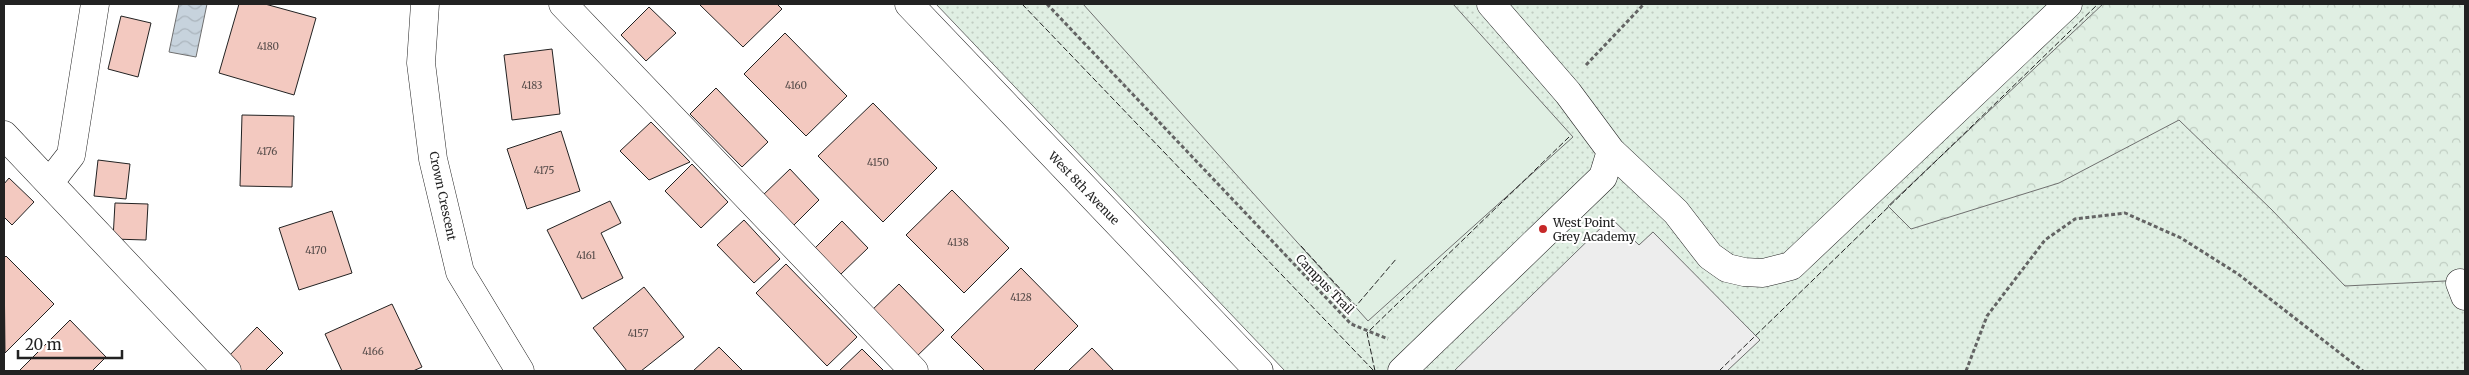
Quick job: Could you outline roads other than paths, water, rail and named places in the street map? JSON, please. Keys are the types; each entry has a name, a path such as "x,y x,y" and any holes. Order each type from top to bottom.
{"street":[{"path":"50,182 71,155 95,4"},
{"name":"Crown Crescent","path":"424,4 421,63 433,159 460,272 520,371"},
{"path":"563,4 914,371"},
{"name":"West 8th Avenue","path":"909,4 1259,371"},
{"path":"1491,4 1568,93 1611,151 1676,212 1710,256 1727,268 1763,273 1778,271 1791,266 2068,4"},
{"path":"4,135 227,371"},
{"path":"1402,371 1603,177 1611,151"}],"water":[{"path":"179,4 207,4 196,57 169,52"}],"place":[{"name":"West Point Grey Academy","path":"1543,229"}]}
